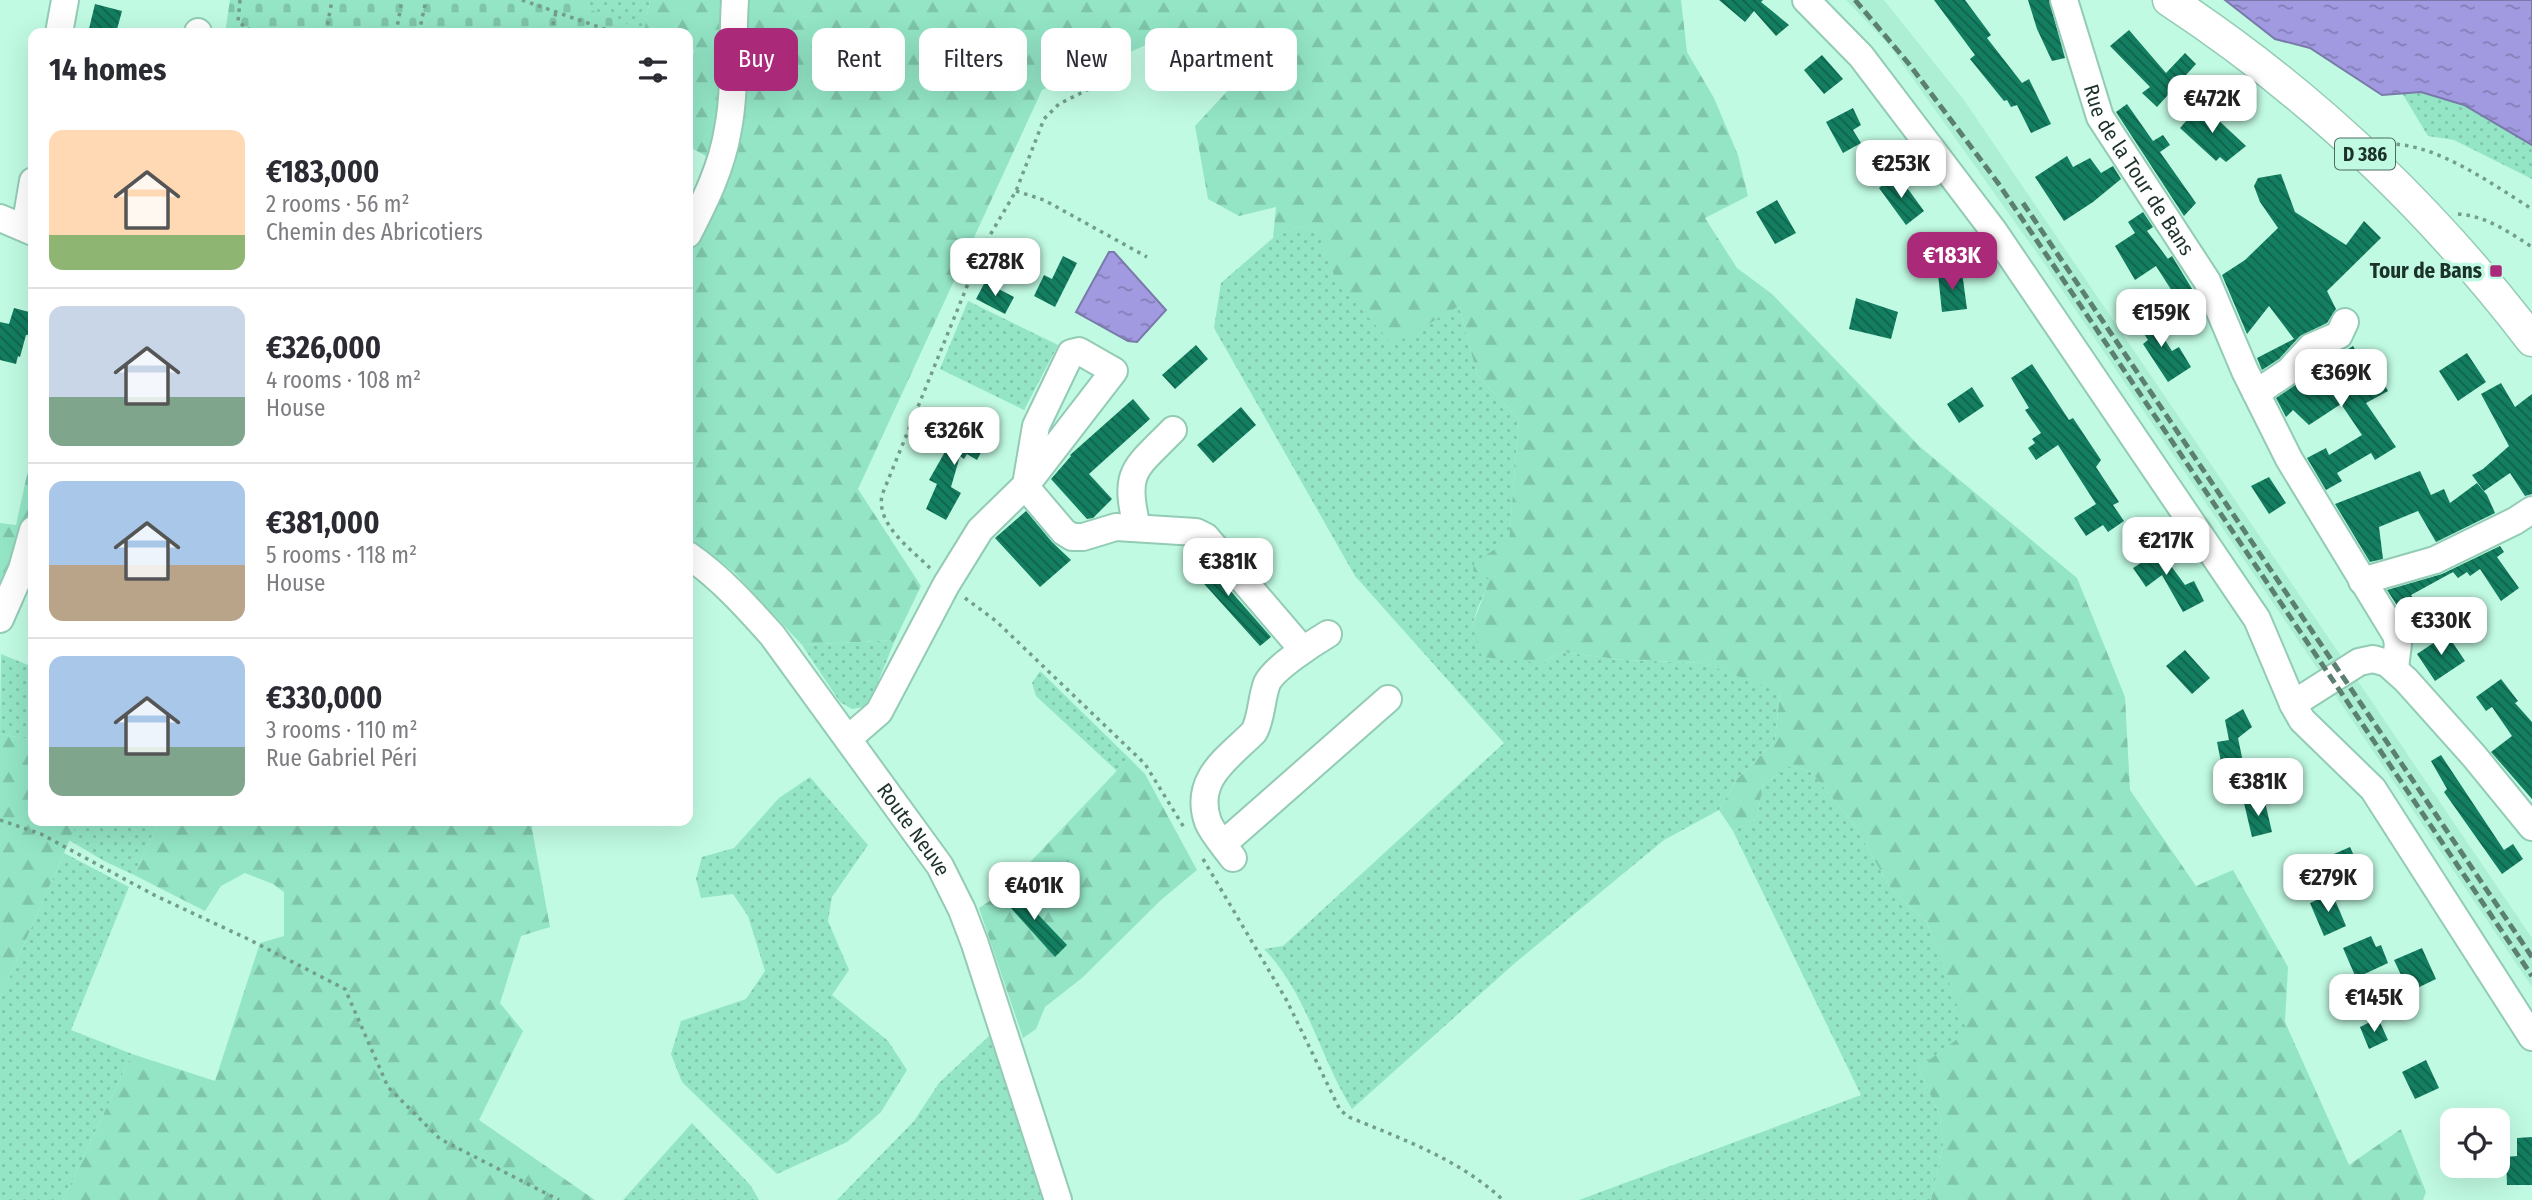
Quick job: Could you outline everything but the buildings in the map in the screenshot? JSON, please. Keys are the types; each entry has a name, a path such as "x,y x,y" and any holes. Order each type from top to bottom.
{"main road":[{"name":"D 386","path":"2169,0 2267,69 2337,127 2460,251 2532,340"}],"street":[{"path":"61,28 65,0"},
{"path":"693,223 715,177 729,129 734,66 734,0"},
{"path":"1806,0 1861,56 1993,230 2256,619 2293,704 2310,729 2373,789 2532,1037"},
{"name":"Rue de la Tour de Bans","path":"2064,0 2100,117 2161,207 2213,292 2256,393 2289,459 2396,635 2398,644 2395,668"},
{"path":"0,218 28,230"},
{"path":"2256,393 2290,371 2311,347 2339,335 2345,322"},
{"path":"849,738 872,720 884,704 946,584 980,530 1028,489 1114,371 1079,351 1070,353 1037,426 1028,489 1063,532 1072,537 1083,537 1116,527 1196,532 1206,537 1303,649"},
{"path":"1137,527 1130,499 1135,469 1173,430"},
{"path":"2362,581 2435,560 2532,510"},
{"path":"0,619 22,569 28,548"},
{"name":"Route Neuve","path":"693,559 743,602 772,635 940,866 962,909 1058,1200"},
{"path":"1328,634 1303,649 1270,678 1266,685 1259,724 1211,774 1206,784 1205,808 1219,853 1388,699"},
{"path":"2293,704 2359,662 2379,660 2395,668 2474,756 2532,827"}],"path":[{"path":"240,0 237,22 247,28"},
{"path":"327,28 332,0"},
{"path":"397,28 402,0"},
{"path":"420,28 426,0"},
{"path":"522,0 602,28"},
{"path":"552,28 556,12"},
{"path":"1085,91 1059,104 1044,119 1016,191 984,247 882,495 880,506 887,523 946,584 996,621 1145,764 1189,835"},
{"path":"2385,144 2405,144 2450,160 2532,209"},
{"path":"1016,191 1044,200 1147,257"},
{"path":"2449,216 2468,215 2500,226 2532,247"},
{"path":"0,820 41,834 156,896 345,989 388,1087 396,1096 440,1139 559,1200"},
{"path":"1219,853 1340,1110 1349,1117 1441,1156 1485,1183 1503,1200"}],"shaded area":[{"path":"1846,0 1884,0 1964,100 2532,938 2532,987 2044,263 1889,45"}],"green space":[{"path":"230,0 589,0 588,9 638,28 226,28"},
{"path":"589,0 650,0 645,28 636,28 587,9"},
{"path":"650,0 1681,0 1687,52 1714,98 1738,155 1748,196 1705,218 1737,268 1772,294 1919,446 2077,578 2125,697 2130,790 2196,886 2233,870 2288,967 2285,1022 2349,1165 2401,1129 2426,1192 2423,1200 1931,1200 1943,1146 1940,1116 1918,1068 1967,1032 1927,923 1891,889 1855,826 1811,772 1791,765 1763,785 1757,818 1733,831 1719,810 1737,779 1775,741 1780,693 1704,663 1624,660 1562,652 1542,663 1482,657 1472,626 1490,579 1473,571 1474,563 1509,540 1519,420 1477,375 1459,306 1393,345 1336,281 1319,234 1298,226 1273,238 1276,207 1239,216 1208,199 1195,126 1227,91 1297,91 1297,28 1145,28 1145,46 1131,52 1131,28 1041,28 1042,91 858,489 921,586 895,640 802,645 734,572 693,541 693,243 711,205 726,162 693,149 693,28 645,28"},
{"path":"2421,92 2464,105 2532,145 2532,179 2454,140 2428,136 2402,93"},
{"path":"1298,226 1320,234 1337,281 1459,306 1477,375 1519,420 1509,540 1472,626 1542,663 1562,652 1624,660 1704,663 1780,692 1775,741 1737,779 1719,810 1664,840 1515,963 1352,1109 1291,985 1264,949 1283,946 1504,743 1355,576 1214,328 1221,283 1273,238"},
{"path":"968,301 1058,345 1024,410 940,369"},
{"path":"28,470 28,523 0,603 0,523 16,525"},
{"path":"895,640 871,699 863,707 852,709 840,702 802,645"},
{"path":"1,654 28,665 28,739 0,734"},
{"path":"1040,671 1129,758 1117,771 1036,696 1032,683"},
{"path":"0,734 28,739 28,826 76,826 0,999"},
{"path":"1129,758 1145,774 1197,870 1161,900 1082,978 1045,1007 1036,1029 1023,1038 979,908 999,895"},
{"path":"1791,765 1811,772 1855,826 1891,889 1927,923 1968,1032 1918,1068 1940,1116 1943,1146 1931,1200 1579,1200 1861,1095 1733,831 1757,818 1763,785"},
{"path":"810,777 868,845 832,897 828,921 849,970 832,995 888,1041 907,1070 881,1112 847,1142 777,1174 682,1082 671,1054 681,1021 746,999 765,971 748,916 733,894 701,898 696,879 702,857 734,848 779,798"},
{"path":"76,826 157,826 134,875 69,840"},
{"path":"157,826 532,826 550,927 521,936 500,1003 523,1031 479,1120 595,1200 63,1200 132,1054 215,1081 260,943 284,936 284,892 273,884 245,873 221,886 205,911 134,875"},
{"path":"64,853 129,887 71,1030 132,1054 63,1200 0,1200 0,999"},
{"path":"990,1035 1044,1200 837,1200 914,1121 939,1083"},
{"path":"692,1123 751,1186 759,1200 623,1200"}],"water":[{"path":"2225,0 2532,0 2532,145 2464,105 2421,92 2382,95 2310,48 2275,39"},
{"path":"1109,252 1114,252 1166,310 1137,342 1128,341 1076,312"}],"railway":[{"path":"1855,0 1909,64 1998,183 2532,976"},
{"path":"2023,203 2532,957"}],"place":[{"name":"Tour de Bans","path":"2496,271"}]}
